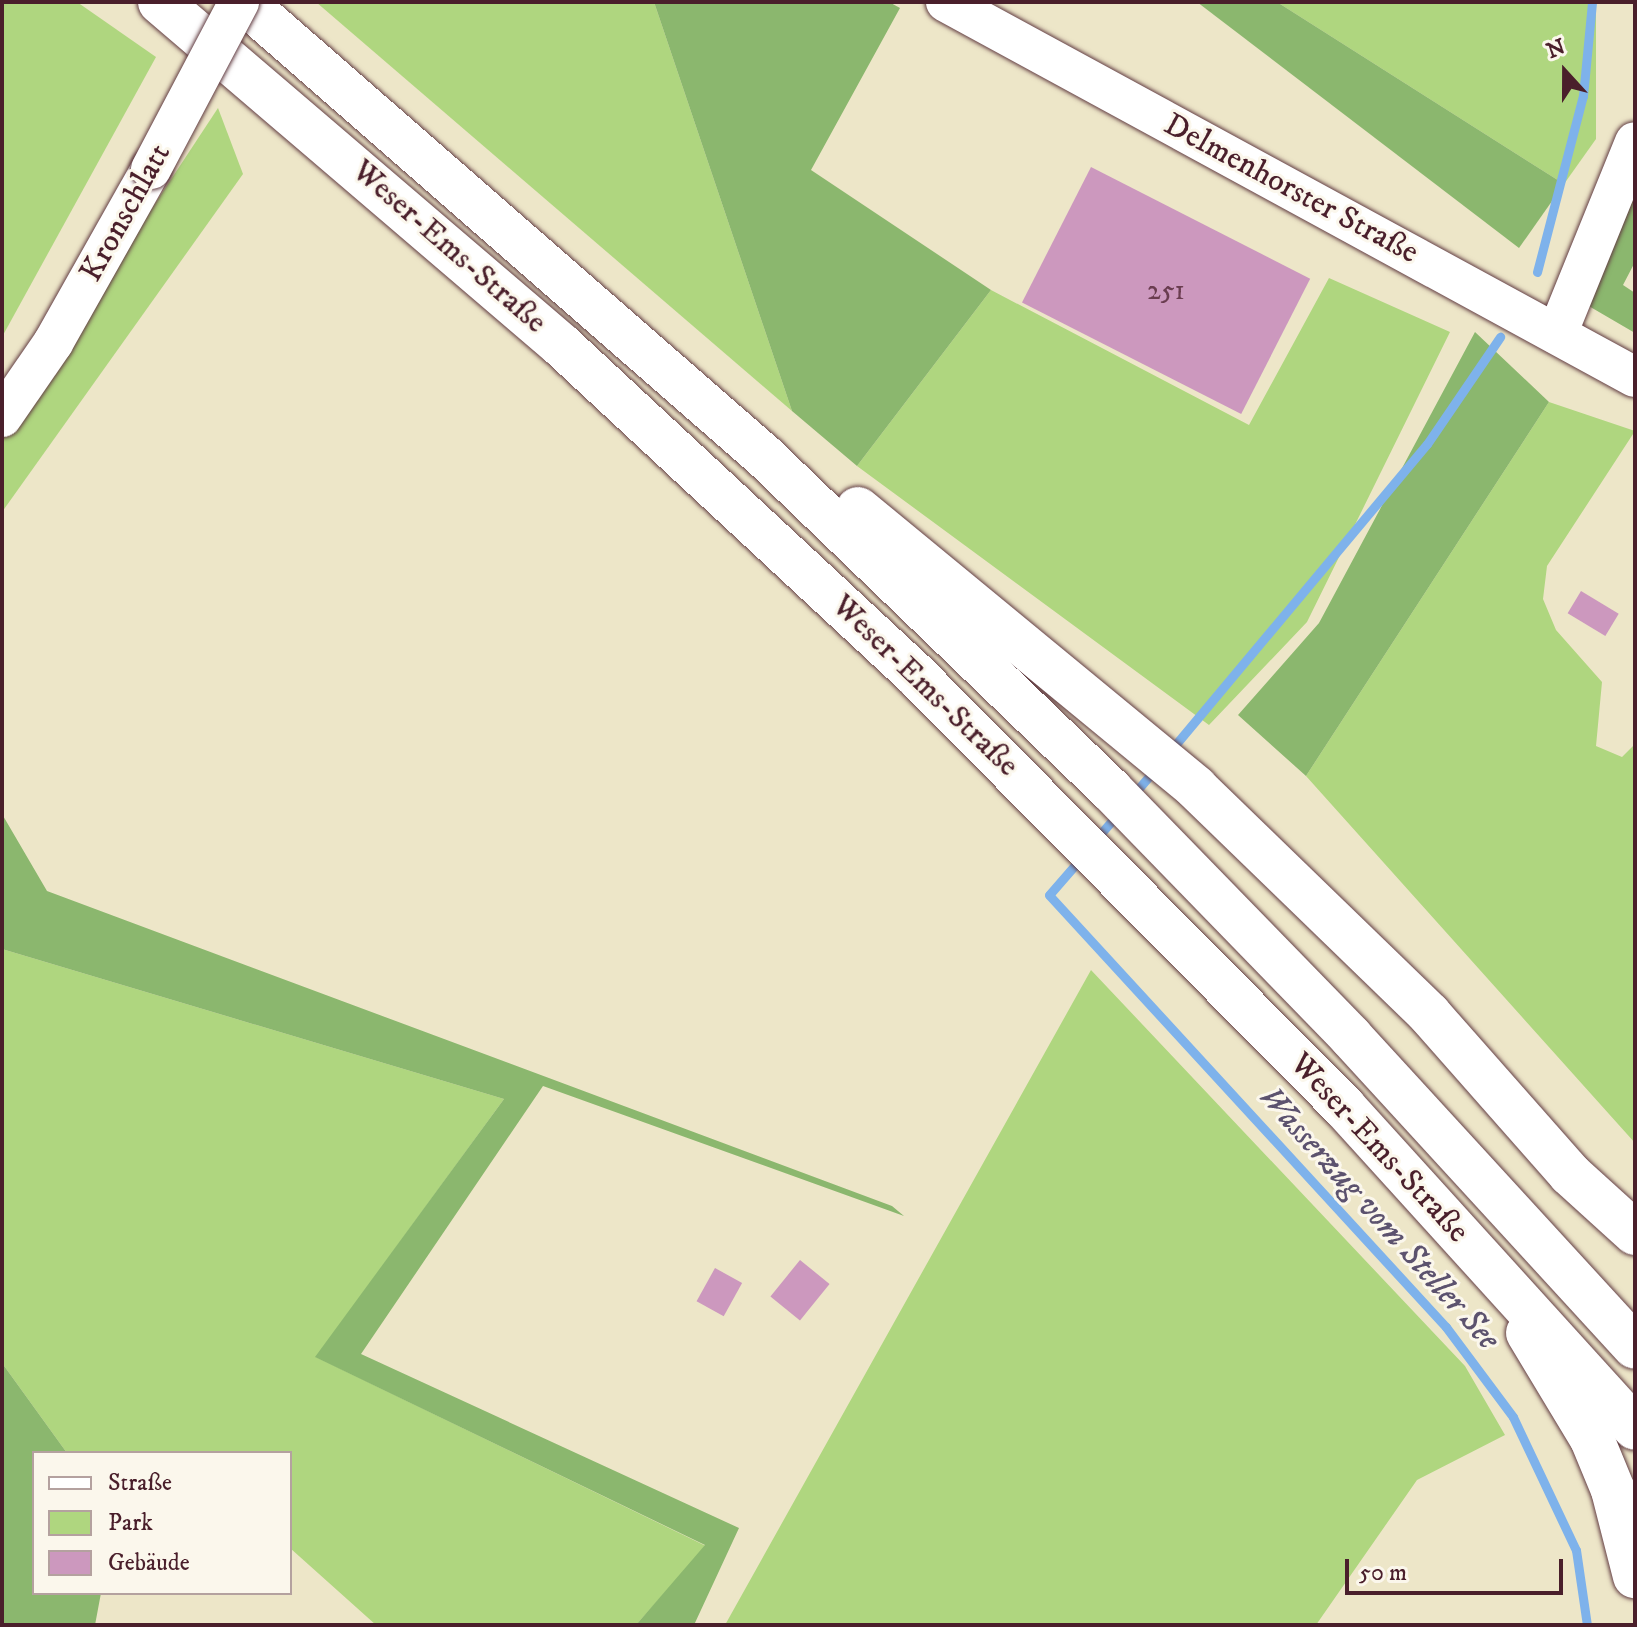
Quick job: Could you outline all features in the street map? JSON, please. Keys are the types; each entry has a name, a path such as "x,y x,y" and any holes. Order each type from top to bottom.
{"highway":[{"name":"Weser-Ems-Straße","path":"160,2 561,345 775,541 1115,872 1344,1107 1635,1428"},
{"name":"Weser-Ems-Straße","path":"242,2 765,457 1111,790 1482,1176 1635,1347"},
{"path":"765,457 805,464 1196,788 1429,1014 1570,1174 1635,1233"},
{"path":"1502,1280 1549,1375 1592,1439 1613,1490 1635,1576"}],"street":[{"name":"Kronschlatt","path":"2,417 53,343 242,2"},
{"name":"Delmenhorster Straße","path":"946,2 1635,377"},
{"path":"1557,334 1635,142"}],"green space":[{"path":"2,2 77,2 156,57 2,337"},
{"path":"316,2 654,2 792,411"},
{"path":"654,2 889,2 900,8 811,170 991,290 857,466 792,411"},
{"path":"1197,2 1277,2 1564,184 1519,248"},
{"path":"1277,2 1596,2 1596,139 1564,184"},
{"path":"218,108 243,174 2,512 2,436"},
{"path":"1635,181 1635,262 1623,285 1635,293 1635,333 1587,305"},
{"path":"1329,278 1450,332 1307,622 1209,725 857,466 991,290 1249,425"},
{"path":"1475,332 1549,402 1306,776 1238,715 1319,623"},
{"path":"1549,402 1635,431 1547,566 1543,599 1556,630 1602,682 1596,746 1622,757 1635,744 1635,1143 1306,776"},
{"path":"2,814 47,891 892,1206 904,1216 543,1086 361,1354 739,1528 694,1625 636,1625 705,1545 315,1357 504,1099 2,949"},
{"path":"2,949 504,1099 316,1357 706,1546 636,1625 376,1625 292,1550 292,1451 66,1451 2,1363"},
{"path":"1091,970 1465,1366 1505,1435 1417,1480 1316,1625 725,1625"},
{"path":"2,1363 66,1451 32,1451 32,1595 101,1595 95,1625 2,1625"}],"building":[{"path":"1091,167 1310,279 1241,414 1022,302"},
{"path":"1581,591 1619,614 1605,636 1568,613"},
{"path":"800,1260 830,1284 800,1320 770,1297"},
{"path":"715,1268 742,1283 724,1316 697,1301"}],"waterway":[{"path":"1537,272 1583,96 1592,2"},
{"path":"1171,750 1427,444 1500,337"},
{"path":"1132,796 1156,768"},
{"path":"1096,839 1118,814"},
{"name":"Wasserzug vom Steller See","path":"1082,857 1049,895 1446,1327 1513,1417 1576,1550 1587,1625"}]}
